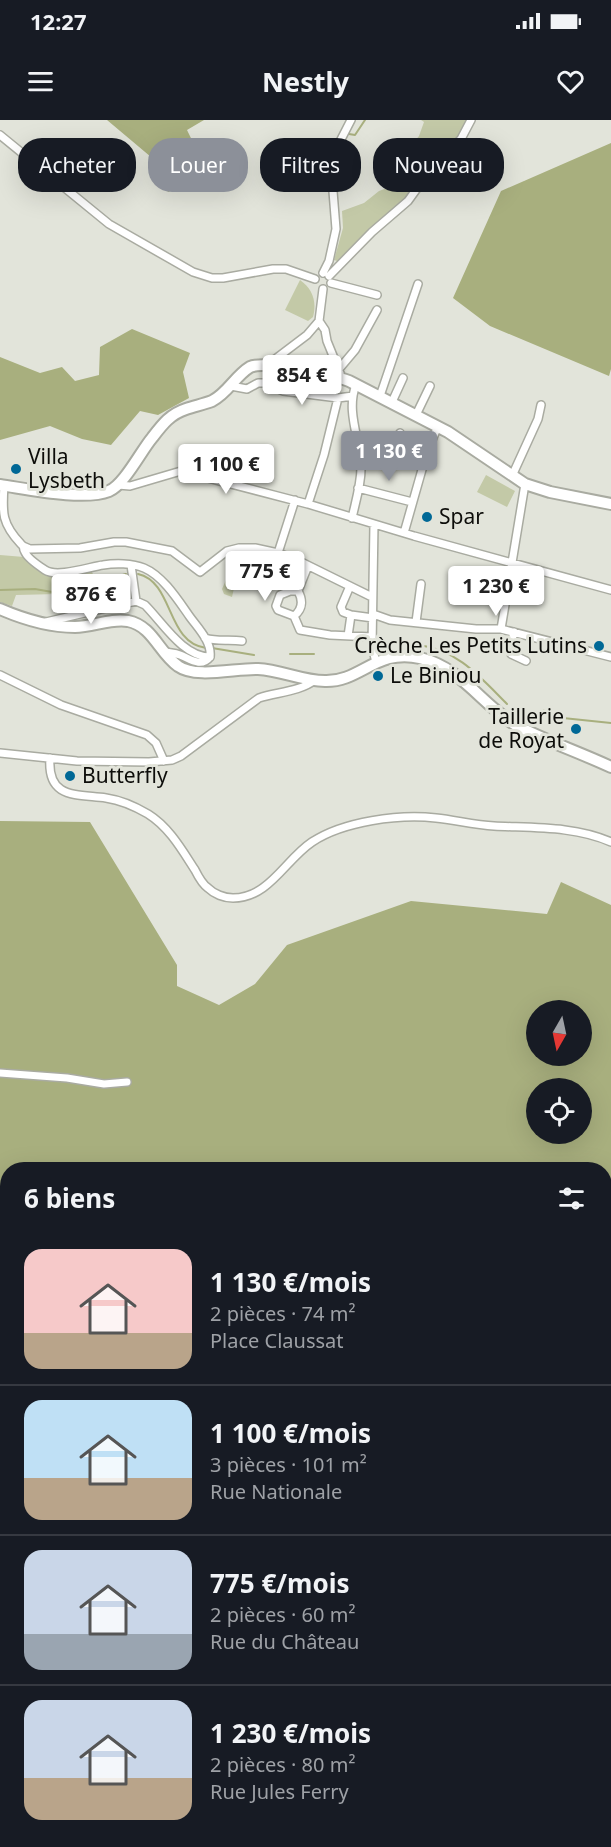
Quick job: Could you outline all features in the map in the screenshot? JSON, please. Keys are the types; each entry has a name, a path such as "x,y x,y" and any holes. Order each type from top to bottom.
{"main road":[{"path":"2,486 84,495 105,492 118,485 148,442 170,417 212,401 250,368 258,364 340,374 356,385 438,426 525,484 550,492 611,504"},
{"path":"2,613 41,623 74,627 113,621 137,624 147,630 178,667 194,672 259,669 328,681 349,678 376,662 388,658 416,657 447,668 518,726 611,767"}],"street":[{"path":"315,279 318,287 323,289 329,287 328,261 336,229 330,178 331,166 333,155 351,120"},
{"path":"328,277 372,232 408,201 426,176 460,139 471,120"},
{"path":"0,135 109,224 194,272 212,278 223,278 273,268 286,269 315,279"},
{"path":"315,279 318,275 328,277 377,295"},
{"path":"380,396 418,284"},
{"path":"272,388 275,372 274,360 307,335 319,321 323,289"},
{"path":"340,374 377,310"},
{"path":"319,321 325,330 340,374"},
{"path":"392,402 403,378"},
{"path":"231,386 247,389 258,383 264,383 272,388 338,398 353,396"},
{"path":"352,518 361,465 353,420 353,396 356,385"},
{"path":"416,415 430,386"},
{"path":"308,504 338,398"},
{"path":"512,476 538,419 541,405"},
{"path":"404,533 438,426"},
{"path":"358,444 396,449 400,433"},
{"path":"118,485 130,486 181,471 295,500 414,536 611,590"},
{"path":"501,629 525,484"},
{"path":"2,486 4,519 9,530 23,546 25,553 46,571 90,569 103,565 155,573 206,641 211,654"},
{"path":"358,488 412,502"},
{"path":"278,553 295,500"},
{"path":"374,524 372,637 376,662"},
{"path":"23,546 30,549 80,548 114,542 147,546 172,551 200,572 228,551 255,548 278,553 372,597"},
{"path":"298,591 308,566"},
{"path":"131,568 136,601"},
{"path":"416,622 422,585"},
{"path":"350,586 341,607 343,612 351,615 476,629 501,629 611,657"},
{"path":"298,591 280,595 276,606 278,610 294,616 300,630 330,635 372,637"},
{"path":"294,616 299,613 302,603 298,591"},
{"path":"41,623 136,601 145,604 190,652 201,657 211,654"},
{"path":"348,636 351,615"},
{"path":"514,632 510,648 511,654 526,661"},
{"path":"206,641 230,639 243,641"},
{"path":"165,652 177,654 198,663 207,661 211,654"},
{"path":"0,675 73,710 147,735 156,743 164,761"},
{"path":"0,753 77,761 164,761 182,756 259,698 306,687 315,680"},
{"path":"50,758 49,773 52,781 59,788 68,794 108,798 151,816 168,832 207,888 221,896 231,898 258,893 311,843 335,830 400,817 433,818 490,826 566,830 596,835 611,842"},
{"path":"0,1073 67,1078 104,1084 127,1082"}],"shaded area":[{"path":"107,120 204,120 187,130 191,138 148,138 148,154 136,144 136,138 128,138"},
{"path":"421,120 469,120 459,138 417,138 424,122"},
{"path":"611,143 611,369 609,376 490,326 453,298 501,192 504,192 504,190"},
{"path":"378,192 412,192 367,232 340,262 334,260 343,228 342,211 364,203"},
{"path":"300,280 308,287 314,301 313,317 308,321 285,310"},
{"path":"132,329 190,353 183,372 189,398 158,415 140,411 111,445 82,439 50,426 0,440 0,357 40,373 62,367 75,381 99,375 100,347"},
{"path":"486,475 515,491 507,507 477,492"},
{"path":"0,555 24,557 48,576 92,572 104,601 78,609 75,600 60,602 58,594 16,595 12,606 0,602"},
{"path":"226,580 235,584 232,597 224,594 222,589"},
{"path":"0,821 90,822 177,965 177,986 219,1005 255,984 287,945 411,901 547,914 561,882 611,905 611,1162 0,1162"}],"waterway":[{"path":"349,134 355,135 365,120"},
{"path":"0,590 35,589 52,592 69,590 126,574"},
{"path":"138,574 150,579 158,588 184,635 193,644 206,648"},
{"path":"418,645 445,652 467,666 507,704"},
{"path":"212,648 254,655"},
{"path":"290,654 314,654"},
{"path":"544,710 563,718 611,723"}],"place":[{"name":"Villa Lysbeth","path":"16,469"},
{"name":"Spar","path":"427,517"},
{"name":"Crèche Les Petits Lutins","path":"599,646"},
{"name":"Le Biniou","path":"378,676"},
{"name":"Taillerie de Royat","path":"576,729"},
{"name":"Butterfly","path":"70,776"}]}
